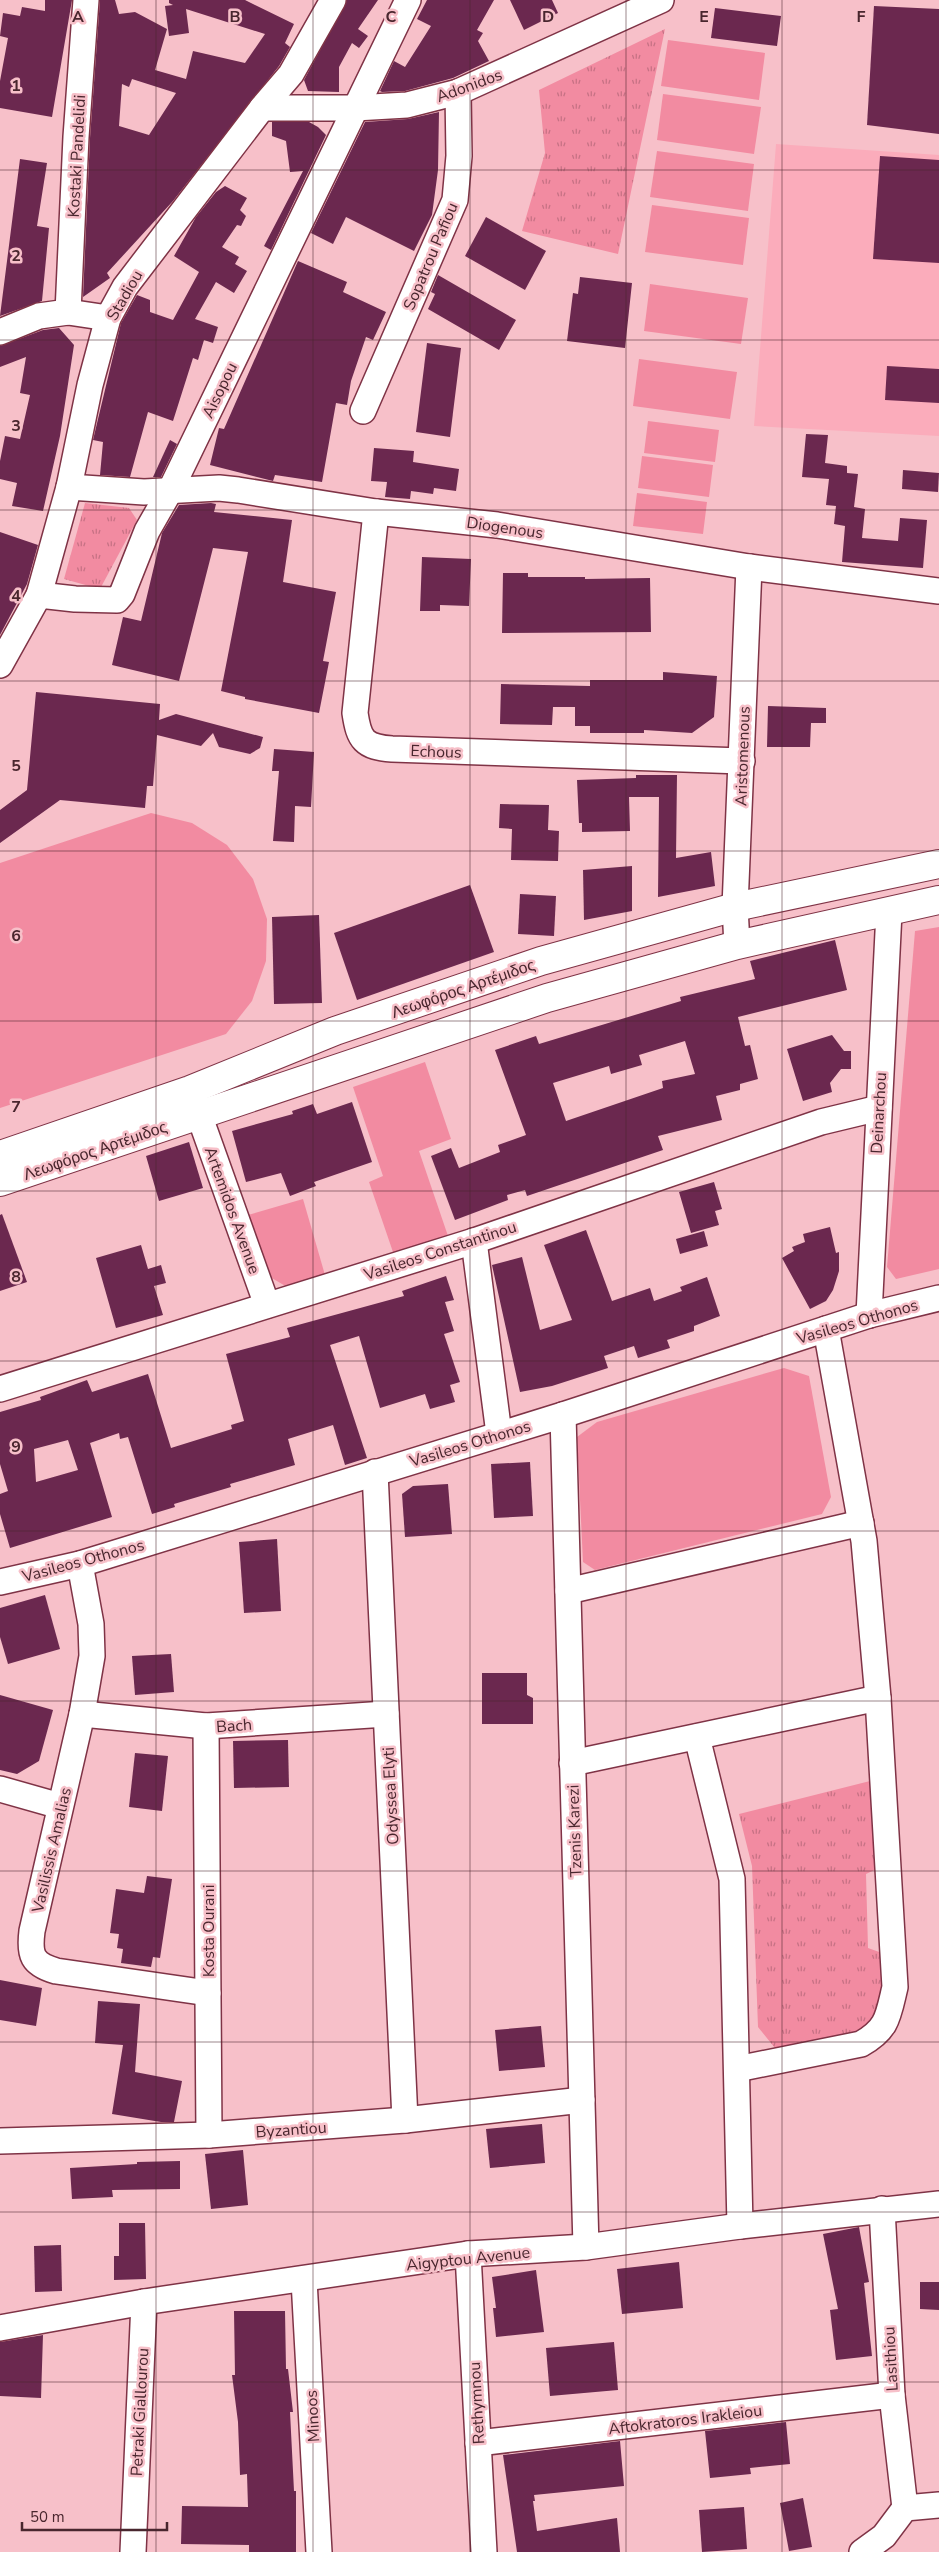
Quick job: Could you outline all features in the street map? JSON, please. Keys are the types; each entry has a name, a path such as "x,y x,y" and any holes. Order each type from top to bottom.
{"main road":[{"name":"Λεωφόρος Αρτέμιδος","path":"0,1182 194,1102 335,1031 542,960 735,907 939,864"},
{"name":"Λεωφόρος Αρτέμιδος","path":"0,1155 194,1102 547,998 737,945 939,900"}],"street":[{"name":"Kostaki Pandelidi","path":"68,312 76,137 86,0"},
{"name":"Stadiou","path":"0,665 39,594 69,487 90,385 108,318 125,287 262,108 291,74 333,0"},
{"name":"Aisopou","path":"39,594 74,599 118,600 147,531 171,489 408,0"},
{"name":"Adonidos","path":"262,108 355,108 407,105 458,92 661,0"},
{"name":"Sopatrou Pafiou","path":"363,411 455,200 459,156 458,92"},
{"path":"0,332 39,316 68,312 108,318"},
{"name":"Diogenous","path":"69,487 144,492 171,489 219,488 376,512 497,524 749,567 939,591"},
{"name":"Echous","path":"376,512 355,713 357,730 364,741 375,748 392,749 742,762"},
{"name":"Aristomenous","path":"737,945 735,907 749,567"},
{"name":"Deinarchou","path":"869,1315 889,912"},
{"name":"Artemidos Avenue","path":"194,1102 267,1305"},
{"name":"Vasileos Constantinou","path":"0,1390 474,1241 820,1122 878,1108"},
{"path":"474,1241 499,1434"},
{"name":"Vasileos Othonos","path":"0,1582 80,1564 563,1415 826,1328 869,1315 939,1298"},
{"path":"737,2069 861,2044 878,2035 887,2018 895,1987 878,1698 860,1523 826,1328"},
{"name":"Tzenis Karezi","path":"563,1415 586,2247"},
{"name":"Odyssea Elyti","path":"375,1472 405,2120"},
{"path":"568,1591 860,1523"},
{"name":"Vasilissis Amalias","path":"80,1564 93,1640 92,1656 82,1714 32,1931 30,1946 33,1958 43,1967 56,1971 208,1993"},
{"path":"572,1763 878,1698"},
{"name":"Bach","path":"82,1714 206,1726 386,1714"},
{"name":"Kosta Ourani","path":"206,1726 209,2135"},
{"path":"697,1737 732,1879 740,2226"},
{"path":"0,1789 60,1806"},
{"name":"Byzantiou","path":"0,2141 209,2135 405,2120 582,2100"},
{"name":"Aigyptou Avenue","path":"0,2328 144,2302 304,2280 468,2254 586,2247 740,2226 939,2204"},
{"name":"Lasithiou","path":"882,2209 892,2395 905,2508"},
{"name":"Rethymnou","path":"468,2254 484,2552"},
{"name":"Minoos","path":"304,2280 319,2552"},
{"name":"Petraki Giallourou","path":"133,2552 144,2302"},
{"name":"Aftokratoros Irakleiou","path":"478,2443 892,2395"},
{"path":"862,2552 884,2536 905,2508 939,2505"}],"shaded area":[{"path":"776,144 939,155 939,436 754,426"}],"green space":[{"path":"665,29 618,254 522,231 545,153 539,90"},
{"path":"668,40 765,53 759,100 661,86"},
{"path":"663,94 761,107 754,154 657,140"},
{"path":"657,151 754,164 748,211 650,197"},
{"path":"652,205 749,218 743,265 645,252"},
{"path":"650,284 748,298 741,344 644,331"},
{"path":"639,359 737,372 730,419 633,406"},
{"path":"648,421 719,430 715,462 644,453"},
{"path":"642,456 713,465 709,497 638,488"},
{"path":"637,493 707,502 703,534 633,526"},
{"path":"85,503 129,508 137,520 100,589 64,579"},
{"path":"151,813 192,823 227,845 253,879 267,919 266,961 252,1001 226,1034 0,1108 0,863"},
{"path":"939,927 939,1269 896,1279 887,1267 915,931"},
{"path":"425,1062 451,1139 419,1151 448,1236 394,1255 369,1182 383,1176 353,1087"},
{"path":"303,1199 325,1275 287,1287 265,1274 248,1215"},
{"path":"784,1368 809,1376 831,1497 822,1514 595,1570 583,1562 577,1437 597,1422"},
{"path":"874,1780 879,1868 866,1874 868,1948 882,1953 882,2004 859,2037 779,2053 758,2027 752,1866 739,1814"}],"building":[{"path":"45,0 72,0 52,117 0,108 0,81 8,38 0,36 3,13 20,16 22,7 45,11"},
{"path":"100,0 115,0 119,14 135,12 167,29 155,70 186,79 193,51 245,63 265,34 186,9 189,33 169,36 165,6 173,5 169,3 169,0 245,0 294,24 285,43 290,47 279,66 173,201 107,273 110,278 83,297 90,138","holes":["132,79 176,93 149,135 119,126 122,84 129,87"]},
{"path":"347,0 378,0 358,29 368,36 359,48 352,43 339,67 339,92 308,91 304,80"},
{"path":"427,0 494,0 477,30 483,33 478,41 489,61 453,78 405,91 380,91 394,61 405,67 431,26 417,19"},
{"path":"510,0 552,0 558,13 524,30"},
{"path":"874,6 939,9 939,134 867,125"},
{"path":"715,8 781,16 777,46 711,38"},
{"path":"439,112 438,170 432,215 414,251 346,217 333,244 311,233 365,122 408,119"},
{"path":"272,122 309,122 326,135 271,250 264,246 303,171 290,172 286,141 272,136"},
{"path":"880,156 939,160 939,263 873,259"},
{"path":"20,159 47,163 37,226 49,228 42,301 0,316"},
{"path":"225,186 247,198 240,210 246,216 241,226 237,225 222,247 239,257 235,264 247,271 234,293 216,282 195,319 218,327 213,343 204,340 198,360 193,358 173,421 148,412 130,477 100,475 103,442 93,440 121,323 137,295 150,300 150,312 173,320 199,272 174,256 196,217 216,192"},
{"path":"486,217 546,251 525,290 465,256"},
{"path":"298,261 347,282 343,292 386,312 373,340 366,337 351,381 347,405 336,403 322,482 275,475 273,481 210,465 219,428 224,429"},
{"path":"438,275 516,320 499,350 428,309 435,294 431,292"},
{"path":"580,277 632,283 625,348 567,341 573,293 578,294"},
{"path":"59,328 74,345 60,436 43,511 12,506 17,483 0,479 0,461 5,436 20,439 30,395 20,393 26,357 0,367 0,346 43,330"},
{"path":"427,343 461,348 450,437 416,432"},
{"path":"887,366 939,369 939,403 885,400"},
{"path":"806,434 828,435 825,463 847,466 847,473 858,474 854,507 865,509 862,538 898,541 900,518 927,520 923,568 842,562 845,526 834,524 836,506 826,505 829,479 802,477"},
{"path":"170,440 177,444 161,477 153,477"},
{"path":"374,448 414,451 413,462 459,469 456,491 434,488 433,494 411,491 410,499 385,497 387,482 371,481"},
{"path":"903,470 939,473 938,492 902,489"},
{"path":"216,504 214,512 292,520 283,582 336,592 323,661 329,662 319,713 245,699 245,697 221,691 248,552 213,548 179,681 112,665 123,617 141,621 162,533 179,505"},
{"path":"0,532 38,545 27,584 0,635"},
{"path":"422,557 471,559 469,606 440,605 440,611 420,611"},
{"path":"503,573 528,573 528,577 585,577 585,579 650,578 651,632 502,633"},
{"path":"663,672 717,676 714,717 692,733 644,730 644,733 590,733 590,726 575,726 575,707 553,707 552,725 500,724 501,684 590,686 590,680 663,680"},
{"path":"36,692 160,704 159,720 176,714 263,737 260,748 250,754 219,747 213,733 201,746 157,735 153,786 147,786 145,808 60,800 0,843 0,810 27,790"},
{"path":"768,706 826,708 826,723 811,723 810,747 767,747"},
{"path":"274,749 314,752 311,807 295,806 294,842 273,841 279,771 272,771"},
{"path":"636,775 677,775 676,858 711,852 715,886 658,897 659,797 629,797 630,831 582,832 582,823 579,823 577,780 636,778"},
{"path":"500,804 549,805 548,830 559,831 558,861 511,860 512,829 499,828"},
{"path":"632,866 632,911 584,920 583,870"},
{"path":"470,885 494,952 357,1000 334,933"},
{"path":"520,894 556,896 554,936 518,934"},
{"path":"319,915 322,1003 274,1004 272,917"},
{"path":"835,940 847,990 738,1017 745,1046 750,1045 758,1079 740,1084 740,1090 716,1096 722,1120 658,1136 663,1150 527,1196 525,1190 507,1195 508,1200 455,1220 431,1156 451,1148 459,1168 500,1152 498,1145 526,1135 495,1050 536,1036 539,1044 681,1001 680,997 755,979 750,961","holes":["685,1041 695,1074 662,1081 663,1088 566,1121 553,1083 609,1066 611,1074 642,1065 639,1055"]},
{"path":"832,1035 844,1051 851,1051 851,1069 841,1069 830,1083 832,1092 803,1101 787,1049"},
{"path":"352,1102 372,1162 314,1182 316,1186 290,1196 281,1173 246,1182 232,1131 293,1114 292,1111 313,1104 317,1114"},
{"path":"189,1142 203,1188 159,1201 146,1156"},
{"path":"714,1182 722,1209 715,1211 719,1225 691,1233 679,1192"},
{"path":"2,1214 27,1282 0,1291 0,1215"},
{"path":"830,1227 836,1253 839,1252 839,1271 833,1290 826,1301 810,1309 782,1258 794,1251 792,1247 805,1242 803,1234"},
{"path":"586,1230 612,1301 650,1288 654,1301 682,1291 680,1287 707,1277 720,1316 694,1326 694,1331 667,1340 670,1348 638,1358 634,1346 604,1356 608,1368 552,1386 520,1392 492,1265 522,1257 540,1330 572,1320 544,1245"},
{"path":"704,1231 708,1246 680,1254 676,1239"},
{"path":"141,1245 148,1269 161,1265 166,1283 154,1286 163,1315 116,1328 96,1258"},
{"path":"446,1276 454,1300 445,1302 454,1331 444,1334 460,1382 450,1385 455,1402 430,1409 425,1394 380,1408 359,1336 330,1345 367,1458 345,1465 333,1425 288,1439 295,1465 230,1484 231,1487 174,1504 175,1507 152,1514 128,1437 120,1439 119,1433 90,1443 112,1517 10,1548 0,1514 0,1494 8,1491 0,1464 0,1412 41,1400 40,1397 87,1380 92,1392 148,1374 171,1448 232,1429 231,1425 244,1421 226,1354 290,1337 287,1328 404,1296 402,1291","holes":["68,1440 78,1470 36,1482 34,1449"]},
{"path":"530,1462 533,1516 494,1518 491,1464"},
{"path":"448,1484 452,1534 405,1537 402,1494 413,1486"},
{"path":"277,1539 281,1611 244,1613 239,1542"},
{"path":"45,1595 60,1649 8,1664 0,1637 0,1608"},
{"path":"171,1654 174,1692 135,1695 132,1656"},
{"path":"482,1673 527,1673 527,1695 533,1698 533,1724 482,1724"},
{"path":"0,1695 53,1710 39,1761 17,1774 0,1770"},
{"path":"288,1740 289,1787 234,1788 233,1741"},
{"path":"135,1753 168,1756 162,1811 129,1807"},
{"path":"147,1876 172,1879 160,1958 153,1957 151,1967 121,1963 123,1949 117,1948 119,1934 110,1933 116,1889 144,1893"},
{"path":"0,1980 42,1988 36,2026 0,2020"},
{"path":"98,2001 140,2004 135,2072 182,2081 174,2122 161,2122 112,2114 123,2045 95,2043"},
{"path":"541,2026 545,2067 499,2071 495,2030"},
{"path":"542,2124 545,2163 490,2168 486,2129"},
{"path":"243,2150 248,2205 211,2209 205,2154"},
{"path":"180,2161 180,2189 112,2190 113,2197 72,2199 70,2168 137,2164 137,2162"},
{"path":"119,2223 145,2223 146,2279 114,2280 114,2256 119,2256"},
{"path":"859,2227 869,2282 864,2283 872,2356 836,2360 830,2310 838,2309 823,2234"},
{"path":"61,2245 62,2291 35,2292 34,2246"},
{"path":"679,2262 683,2308 622,2314 617,2269"},
{"path":"536,2270 544,2332 496,2337 493,2308 496,2308 492,2277"},
{"path":"920,2282 939,2282 939,2310 920,2309"},
{"path":"234,2311 285,2311 286,2369 288,2369 293,2412 290,2412 294,2491 296,2491 296,2552 249,2552 249,2545 181,2544 182,2506 248,2507 247,2474 240,2475 238,2422 232,2375 235,2375"},
{"path":"43,2335 41,2398 0,2396 0,2342"},
{"path":"614,2342 618,2390 550,2396 546,2348"},
{"path":"786,2422 790,2464 750,2468 751,2474 710,2478 705,2431"},
{"path":"620,2441 624,2486 534,2495 535,2501 533,2501 537,2531 617,2518 620,2552 517,2552 503,2455"},
{"path":"803,2498 812,2547 789,2551 780,2503"},
{"path":"744,2507 747,2549 702,2552 699,2510"}]}
